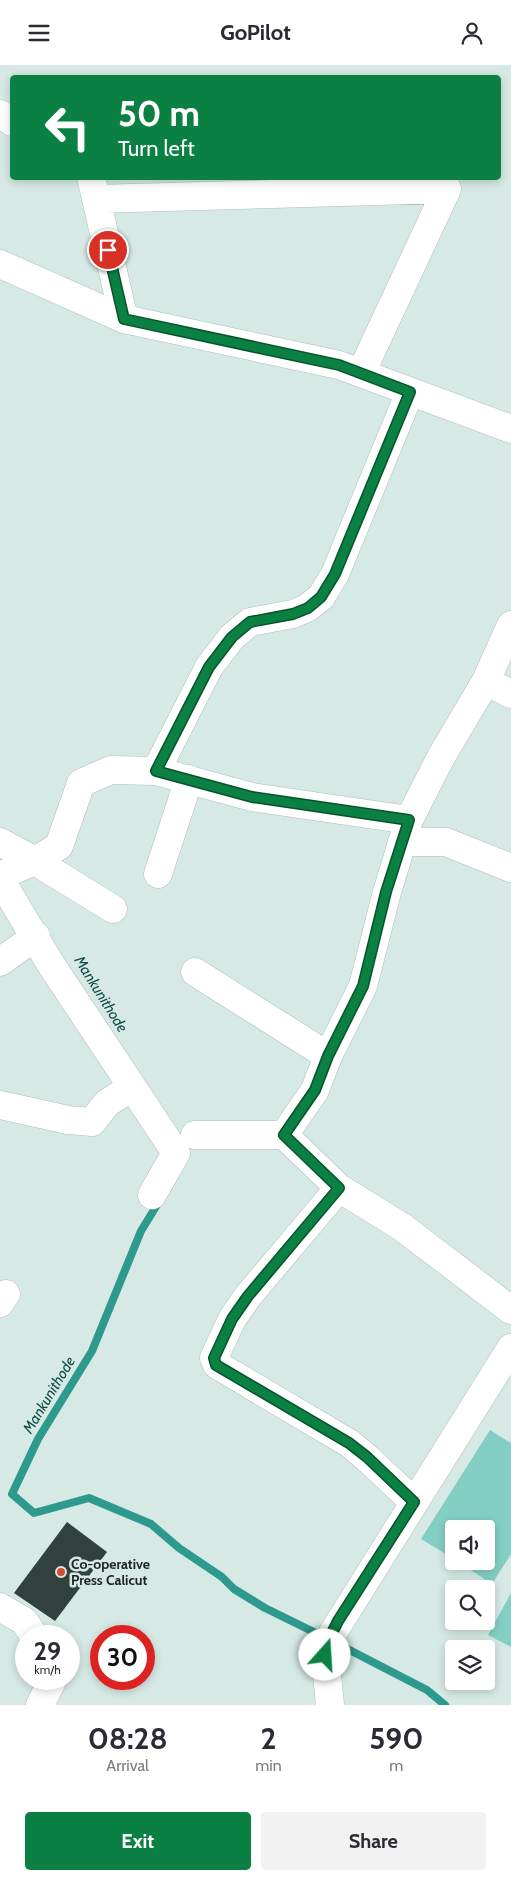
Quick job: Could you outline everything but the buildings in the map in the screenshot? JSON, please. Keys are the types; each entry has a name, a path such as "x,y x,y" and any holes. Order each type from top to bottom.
{"street":[{"path":"124,319 94,188 447,189 361,373"},
{"path":"0,264 124,319 339,365 511,429"},
{"path":"156,771 209,667 232,637 250,622 293,614 308,608 321,597 335,574 410,392"},
{"path":"284,1135 315,1090 328,1056 363,986 386,892 405,831 441,757 486,681 511,625"},
{"path":"486,681 511,694"},
{"path":"152,1195 176,1153 50,963 0,877 35,861 59,846 81,783 111,770 156,771 252,797 446,842 511,868"},
{"path":"158,874 189,779"},
{"path":"0,842 35,861 113,909"},
{"path":"0,962 36,936"},
{"path":"195,972 328,1056"},
{"path":"0,1105 58,1118 92,1122 107,1103 132,1087"},
{"path":"195,1135 284,1135 339,1188 402,1227 511,1310"},
{"path":"339,1188 248,1296 232,1319 214,1358 216,1365 349,1443 367,1457 414,1502"},
{"path":"330,1705 325,1655 329,1639 338,1621 511,1347"},
{"path":"0,1607 24,1621 27,1625"},
{"path":"40,1705 48,1690"}],"green space":[{"path":"490,1430 511,1443 511,1554 495,1580 486,1580 471,1570 495,1570 495,1520 445,1520 445,1554 421,1539"},
{"path":"511,1593 511,1647 488,1635 491,1630 495,1630 495,1622"}],"waterway":[{"name":"Mankunithode","path":"160,1200 141,1231 92,1351 38,1439 12,1494 34,1513 89,1498 151,1524 179,1548 222,1577 234,1589 265,1608 324,1637"},
{"name":"Mankunithode","path":"334,1642 427,1690 445,1705"}],"place":[{"name":"Co-operative Press Calicut","path":"61,1572"}],"route":[{"path":"108,250 124,319 339,365 410,392 335,574 321,597 308,608 293,614 250,622 232,637 209,667 156,771 252,797 409,820 386,892 363,986 328,1056 315,1090 284,1135 339,1188 248,1296 232,1319 214,1358 216,1365 349,1443 367,1457 414,1502 338,1621 329,1639 325,1655"}]}
